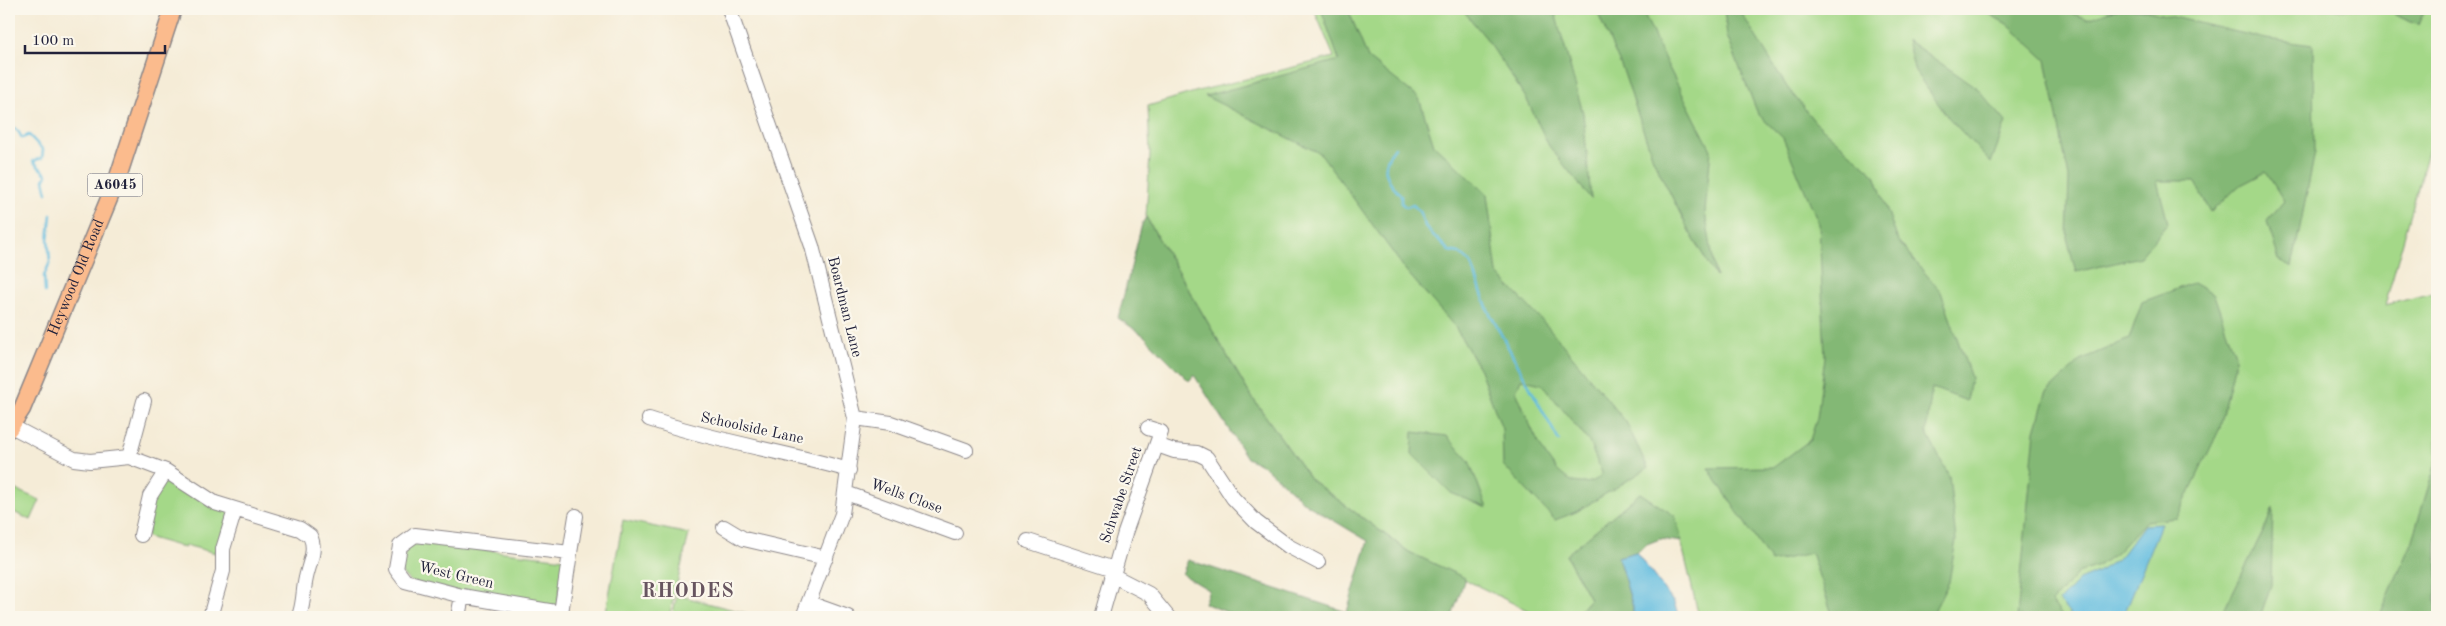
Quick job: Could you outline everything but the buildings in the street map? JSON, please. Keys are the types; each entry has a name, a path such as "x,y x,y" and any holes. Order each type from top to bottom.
{"main road":[{"name":"Heywood Old Road","path":"10,428 22,409 118,177 173,9"}],"street":[{"name":"Boardman Lane","path":"729,9 812,246 855,418 842,514 803,617"},
{"path":"129,457 144,401"},
{"path":"855,418 891,423 966,450"},
{"name":"Schoolside Lane","path":"649,419 689,432 797,455 848,470"},
{"path":"10,428 74,459 90,461 129,457 166,471 206,498 235,510 300,529 310,536 314,550 306,579 305,598 300,613"},
{"name":"Schwabe Street","path":"1101,617 1155,435 1174,451 1197,453 1207,458 1233,498 1256,522 1288,546 1316,556"},
{"path":"141,535 150,496 166,471"},
{"name":"Wells Close","path":"846,493 955,532"},
{"path":"210,617 223,571 223,549 235,510"},
{"name":"West Green","path":"570,553 414,535 400,546 396,569 405,581 462,596 561,613 576,516"},
{"path":"724,528 744,539 826,558"},
{"path":"1028,541 1113,572 1149,594 1168,617"},
{"path":"458,617 462,596"},
{"path":"809,603 848,617"}],"green space":[{"path":"1314,9 2437,9 2437,120 2385,305 2437,292 2437,617 1699,617 1675,516 1566,555 1590,599 1574,617 1541,617 1409,552 1311,480 1249,393 1146,217 1150,155 1148,106 1198,91 1334,57"},
{"path":"1321,9 1348,9 1368,58 1419,98 1434,145 1487,194 1497,273 1549,328 1626,422 1648,468 1576,512 1555,520 1503,465 1502,429 1480,370 1455,327 1407,272 1321,154 1205,96 1339,60","holes":["1521,379 1541,384 1589,442 1602,473 1597,479 1586,483 1571,481 1560,473 1541,448 1516,391"]},
{"path":"1462,9 1554,9 1583,113 1591,199 1549,146 1526,98 1486,38"},
{"path":"1596,9 1642,9 1666,62 1711,150 1705,212 1716,277 1689,231 1653,159 1624,73"},
{"path":"1724,9 1739,9 1787,87 1815,122 1875,175 1898,241 1941,292 1971,378 1967,401 1932,388 1926,432 1949,476 1956,540 1949,582 1931,617 1833,617 1811,553 1771,562 1708,468 1774,467 1810,440 1817,418 1825,357 1819,224 1783,138 1758,114 1727,36"},
{"path":"1980,9 2061,9 2087,19 2116,9 2140,9 2266,39 2313,45 2314,157 2292,267 2279,260 2267,221 2284,201 2266,172 2239,186 2211,212 2194,181 2157,181 2168,223 2140,257 2076,272 2067,238 2069,178 2046,60 2007,24"},
{"path":"2391,9 2425,9 2418,25 2395,15"},
{"path":"1907,40 1977,88 2006,122 1991,163 1948,117 1915,72"},
{"path":"1146,217 1249,393 1311,480 1409,552 1465,578 1452,617 1239,617 1204,603 1209,590 1182,574 1188,560 1347,612 1368,541 1306,504 1264,466 1247,458 1194,375 1189,381 1143,335 1118,318 1142,224"},
{"path":"2193,283 2214,295 2236,358 2220,428 2177,518 2146,521 2116,553 2098,566 2078,573 2052,602 2063,617 2017,617 2035,431 2046,393 2082,359 2129,339 2142,302"},
{"path":"1413,432 1447,436 1469,461 1487,508 1451,493 1412,454"},
{"path":"2437,459 2437,617 2379,617 2411,543"},
{"path":"168,474 230,513 216,553 185,545 185,548 147,537 153,496"},
{"path":"9,487 40,500 31,520 9,510"},
{"path":"1640,493 1675,516 1682,542 1660,539 1647,544 1636,552 1618,557 1633,607 1633,617 1574,617 1590,599 1566,555"},
{"path":"2273,508 2271,585 2260,617 2216,617 2223,612"},
{"path":"623,520 689,534 669,617 605,617"},
{"path":"417,542 565,559 556,611 411,582 401,573 406,550"},
{"path":"677,595 753,615 752,617 672,617"}],"water":[{"path":"2161,524 2123,617 2072,617 2059,601 2079,580 2098,572 2120,557 2144,525"},
{"path":"1636,552 1674,603 1679,617 1633,617 1633,607 1618,557"}],"waterway":[{"path":"9,125 18,131 22,138 29,135 43,150 42,158 33,161 47,175 44,180 47,193"},
{"path":"1395,147 1387,161 1386,172 1391,184 1401,196 1401,203 1406,207 1413,205 1419,211 1426,228 1449,251 1459,253 1471,263 1488,310 1559,441"},
{"path":"45,292 44,276 50,262 48,239 51,215"}],"district":[{"name":"RHODES","path":"688,592"}]}
